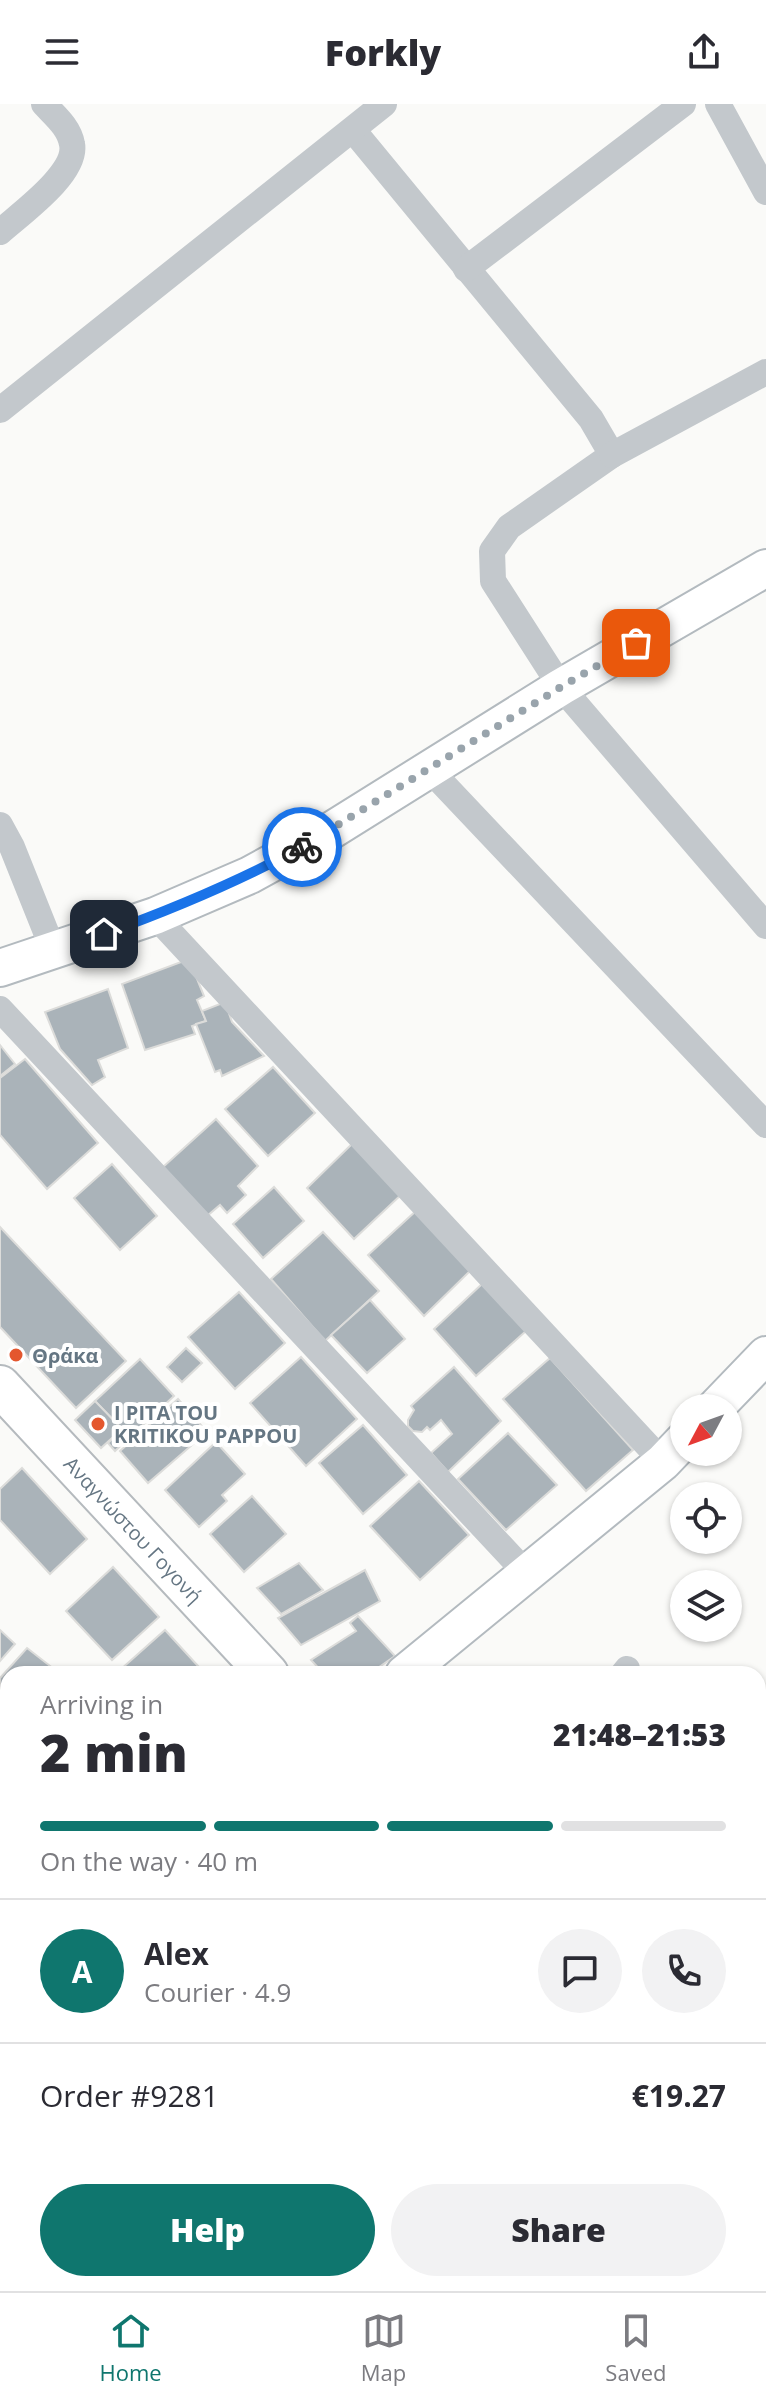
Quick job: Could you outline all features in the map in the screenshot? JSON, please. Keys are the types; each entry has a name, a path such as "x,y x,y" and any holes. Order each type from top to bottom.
{"main road":[{"path":"0,968 155,916 250,875 332,830 561,687 765,571"},
{"path":"728,1394 766,1355"},
{"name":"Αναγνώστου Γογονή","path":"0,1386 261,1666"},
{"path":"414,1666 528,1575 670,1454"}],"street":[{"path":"0,232 61,177 69,163 73,146 64,125 44,104"},
{"path":"0,410 384,104"},
{"path":"466,269 683,104"},
{"path":"718,104 766,192"},
{"path":"353,130 591,419 612,455"},
{"path":"766,372 612,455 509,527 492,551 493,581 561,687 766,926"},
{"path":"429,769 766,1125"},
{"path":"0,825 12,847 54,952"},
{"path":"155,916 670,1448"},
{"path":"0,1009 528,1575"}],"building":[{"path":"189,959 204,996 197,1000 206,1021 192,1026 195,1034 145,1050 122,984"},
{"path":"108,989 128,1048 98,1060 105,1077 92,1085 60,1049 45,1012"},
{"path":"225,1002 232,1022 264,1056 222,1076 220,1070 215,1072 196,1024 206,1021 202,1011"},
{"path":"0,1045 15,1064 0,1076"},
{"path":"25,1059 98,1143 47,1189 0,1135 0,1078"},
{"path":"273,1067 315,1113 268,1156 225,1109"},
{"path":"216,1119 258,1166 238,1186 246,1195 227,1213 220,1205 207,1216 163,1167"},
{"path":"355,1141 403,1193 354,1239 307,1188"},
{"path":"112,1164 157,1216 120,1250 74,1198"},
{"path":"274,1187 304,1221 263,1258 233,1224"},
{"path":"417,1210 472,1269 424,1316 368,1255"},
{"path":"0,1227 126,1361 76,1408 0,1327"},
{"path":"323,1232 379,1291 325,1341 271,1279"},
{"path":"482,1284 526,1331 476,1376 434,1329"},
{"path":"239,1292 285,1343 235,1389 188,1337"},
{"path":"370,1300 405,1339 367,1373 331,1335"},
{"path":"186,1348 202,1363 182,1382 167,1367"},
{"path":"301,1357 357,1419 306,1466 250,1403"},
{"path":"550,1358 633,1450 586,1491 503,1399"},
{"path":"140,1359 174,1396 115,1451 108,1443 122,1429 95,1401"},
{"path":"454,1367 501,1421 448,1472 431,1453 452,1434 441,1420 430,1430 427,1427 422,1432 413,1431 408,1426 408,1420 414,1410 411,1406"},
{"path":"178,1399 207,1432 148,1483 120,1451"},
{"name":"I PITA TOU KRITIKOU PAPPOU","path":"95,1401 122,1429 101,1448 75,1420"},
{"path":"363,1425 407,1475 363,1514 319,1463"},
{"path":"508,1433 557,1485 506,1530 458,1479"},
{"path":"216,1442 245,1474 222,1495 227,1501 199,1527 165,1490"},
{"path":"22,1468 87,1539 50,1574 0,1520 0,1489"},
{"path":"419,1481 469,1535 420,1580 370,1526"},
{"path":"252,1496 286,1534 244,1572 210,1534"},
{"path":"299,1563 323,1590 281,1614 257,1588"},
{"path":"113,1567 159,1617 112,1660 66,1611"},
{"path":"365,1570 380,1601 301,1645 278,1618"},
{"path":"358,1616 395,1656 381,1666 317,1666 311,1660 356,1631 350,1623"},
{"path":"0,1630 15,1644 0,1661"},
{"path":"165,1630 198,1666 124,1666"},
{"path":"27,1648 50,1666 11,1666"}],"way so far":[{"path":"302,847 636,643"}],"place":[{"name":"Θράκα","path":"16,1355"},
{"name":"I PITA TOU KRITIKOU PAPPOU","path":"98,1424"}],"route":[{"path":"104,934 155,916 250,875 302,847"}]}
